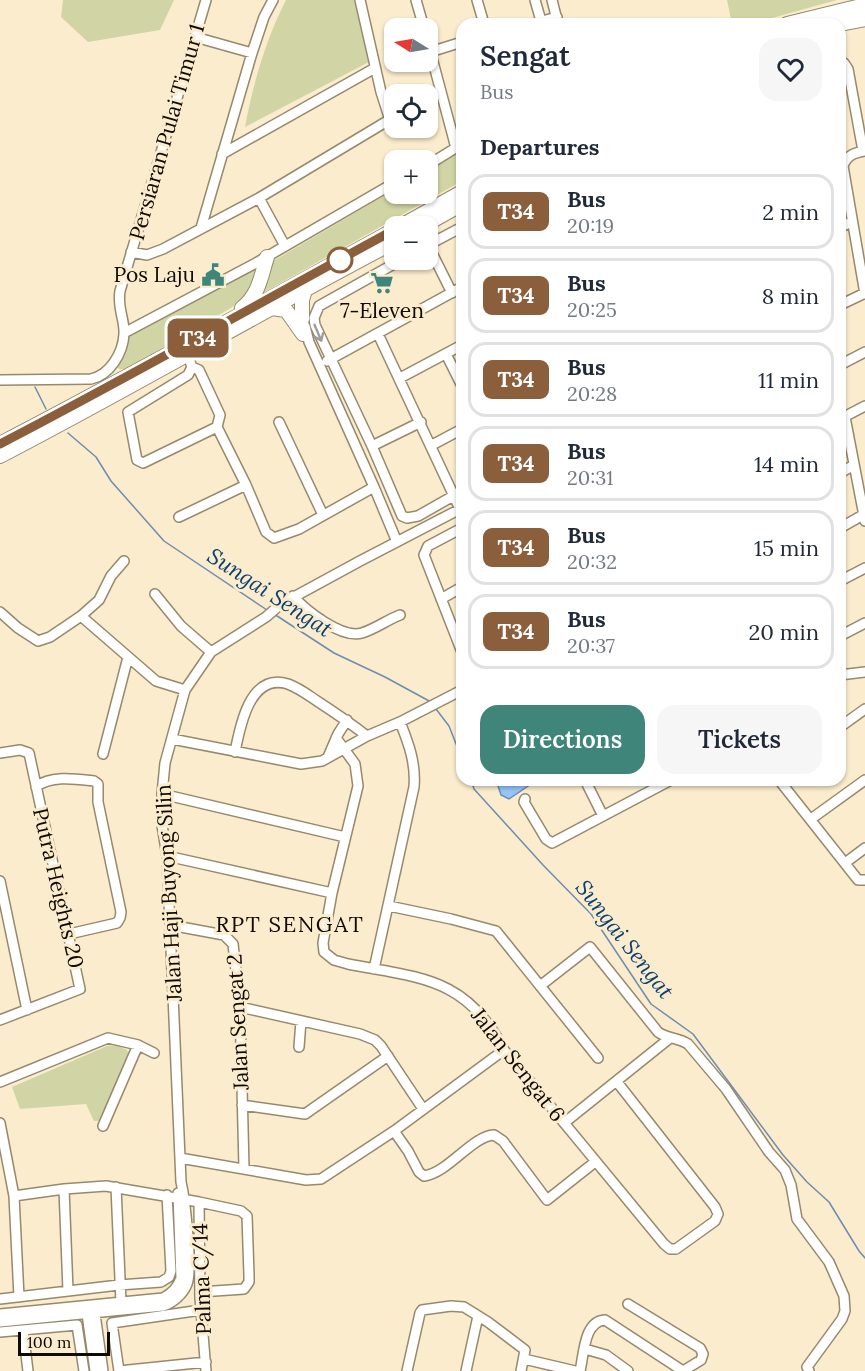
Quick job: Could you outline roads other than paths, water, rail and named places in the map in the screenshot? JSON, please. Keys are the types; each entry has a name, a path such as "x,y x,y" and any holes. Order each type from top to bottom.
{"highway":[{"path":"847,9 862,0"},
{"path":"811,18 865,5"},
{"path":"846,23 863,19"},
{"path":"419,216 456,195"},
{"path":"438,218 456,207"},
{"path":"0,444 117,383 384,236"},
{"path":"228,321 305,290 384,247"},
{"path":"0,456 152,376 190,361 359,250"},
{"path":"228,321 254,298 267,257"},
{"path":"302,319 302,300 305,290"},
{"path":"272,308 286,310 306,338"},
{"path":"117,383 127,386 146,376 152,376"},
{"path":"91,407 93,403 107,395 117,383"}],"street":[{"name":"Persiaran Pulai Timur 1","path":"124,333 119,311 119,297 206,0"},
{"path":"201,228 252,53 264,17 273,0"},
{"path":"360,0 375,68 384,95"},
{"path":"416,0 421,18"},
{"path":"477,0 482,18"},
{"path":"535,0 536,18"},
{"path":"552,0 557,18"},
{"path":"195,37 252,53"},
{"path":"438,46 456,43"},
{"path":"846,66 864,151 848,157 846,160"},
{"path":"222,154 375,68"},
{"path":"436,72 456,137"},
{"path":"131,252 153,254 259,198 384,124"},
{"path":"438,159 456,148"},
{"path":"0,380 91,379 102,375 111,366 122,344 124,333 267,257 384,189"},
{"path":"846,189 865,294 846,302"},
{"path":"259,198 285,246"},
{"path":"846,224 852,222"},
{"path":"438,240 456,230"},
{"path":"438,265 452,293"},
{"path":"384,270 319,306 314,318 315,325 372,446 399,510 407,518 418,516 456,494"},
{"path":"320,365 456,291"},
{"path":"289,297 302,319 306,338"},
{"path":"289,297 397,542"},
{"path":"378,334 456,489"},
{"path":"400,378 456,348"},
{"path":"846,362 865,352"},
{"path":"446,354 456,374"},
{"path":"190,361 188,375 128,412 137,460 143,463 217,426"},
{"path":"190,361 199,370 220,415 217,426 266,532 274,538 298,528 374,487"},
{"path":"111,366 117,383"},
{"path":"846,416 865,406"},
{"path":"279,422 323,515"},
{"path":"372,446 421,422"},
{"path":"432,445 456,432"},
{"path":"846,434 864,518 846,526"},
{"path":"846,469 854,465"},
{"path":"178,517 246,485"},
{"name":"Jalan Haji Buyong Silin","path":"176,1197 181,1182 167,856 162,825 162,794 165,763 185,690 211,652 293,596 456,512"},
{"path":"456,531 428,546 424,555 456,632"},
{"path":"0,612 38,641 50,637 81,616 99,600 111,576 124,561"},
{"path":"846,578 865,568"},
{"path":"441,599 456,590"},
{"path":"155,594 181,626 211,652"},
{"path":"293,596 320,619 352,634 362,633 400,615"},
{"path":"81,616 156,681 185,690"},
{"path":"846,632 865,623"},
{"path":"103,754 128,657"},
{"path":"846,674 863,673"},
{"path":"235,752 248,705 254,695 271,684 286,683 293,686 347,720 367,736"},
{"path":"172,739 301,764 317,762 456,693"},
{"path":"846,723 865,709"},
{"path":"328,757 347,720"},
{"path":"374,969 414,788 415,773 409,744 400,722"},
{"path":"167,856 332,893 358,780 355,764 336,738"},
{"name":"Putra Heights 20","path":"0,753 20,750 29,753 80,989 27,1010"},
{"path":"36,787 42,783 64,778 94,781 98,784 98,802 121,912 120,918 117,924 69,934"},
{"path":"811,819 865,780"},
{"path":"588,786 603,816"},
{"path":"525,799 546,839 552,843 654,786"},
{"path":"784,786 858,880 864,880"},
{"path":"162,794 345,837"},
{"path":"845,863 865,848"},
{"path":"0,881 27,1010 0,1020"},
{"name":"Jalan Sengat 6","path":"332,893 323,948 328,957 432,982 456,992 474,1007 496,1035 504,1050 595,1162 664,1244 670,1249 676,1249 715,1221 718,1214 715,1207 617,1082"},
{"path":"389,906 492,928 598,1058"},
{"name":"Jalan Sengat 2","path":"170,925 224,935 231,940 235,950 240,1007 244,1168"},
{"path":"540,986 590,947 658,1032 688,1044 726,1089 769,1152 785,1170 791,1185 797,1219 822,1250 837,1279 845,1302 844,1314 833,1334 807,1367 808,1371"},
{"path":"240,1007 368,1036 375,1040 388,1056 423,1109"},
{"path":"299,1047 301,1021"},
{"path":"0,1082 108,1038 138,1045 154,1053"},
{"path":"564,1123 670,1038"},
{"path":"103,1126 138,1045"},
{"path":"180,1158 306,1180 321,1179 394,1131 504,1050"},
{"path":"242,1105 304,1114 388,1056"},
{"path":"0,1123 14,1197 19,1297"},
{"path":"394,1131 408,1150 419,1172 424,1176 450,1163 485,1137 494,1135 503,1141 547,1200 595,1162"},
{"path":"116,1187 121,1302"},
{"name":"Palma C/14","path":"14,1197 64,1189 116,1187 199,1202 200,1292 206,1367"},
{"path":"64,1189 68,1291"},
{"path":"0,1299 161,1282 169,1277 171,1271 176,1197"},
{"path":"0,1322 91,1309 121,1302 163,1298 169,1295 179,1284 182,1268 176,1197"},
{"path":"0,1314 164,1306 175,1300 188,1283 189,1272 176,1197"},
{"path":"199,1202 241,1211 247,1216 249,1275 249,1282 244,1289 200,1292"},
{"path":"407,1371 422,1310 461,1306 478,1316 524,1355 578,1371 587,1333 590,1327 600,1320 605,1320 683,1371 701,1360 703,1354 700,1348 628,1304"},
{"path":"91,1309 95,1371"},
{"path":"91,1309 103,1371"},
{"path":"201,1310 112,1323 118,1371 206,1367"},
{"path":"466,1371 478,1316"},
{"path":"0,1332 77,1325 84,1371"},
{"path":"23,1330 28,1371"},
{"path":"585,1349 606,1355 628,1371"},
{"path":"521,1371 524,1355"}],"water":[{"path":"498,786 528,786 509,799 501,795"}],"waterway":[{"name":"Sungai Sengat","path":"35,387 46,409"},
{"name":"Sungai Sengat","path":"68,433 96,457 111,481 164,541 267,610"},
{"name":"Sungai Sengat","path":"274,614 334,653 431,702"},
{"name":"Sungai Sengat","path":"436,709 449,726 456,744"},
{"name":"Sungai Sengat","path":"473,786 543,865 591,914 651,1004 693,1034 783,1155 829,1202 865,1258"}],"place":[{"name":"Pos Laju","path":"213,275"},
{"name":"7-Eleven","path":"382,283"}],"district":[{"name":"RPT SENGAT","path":"290,924"}]}
